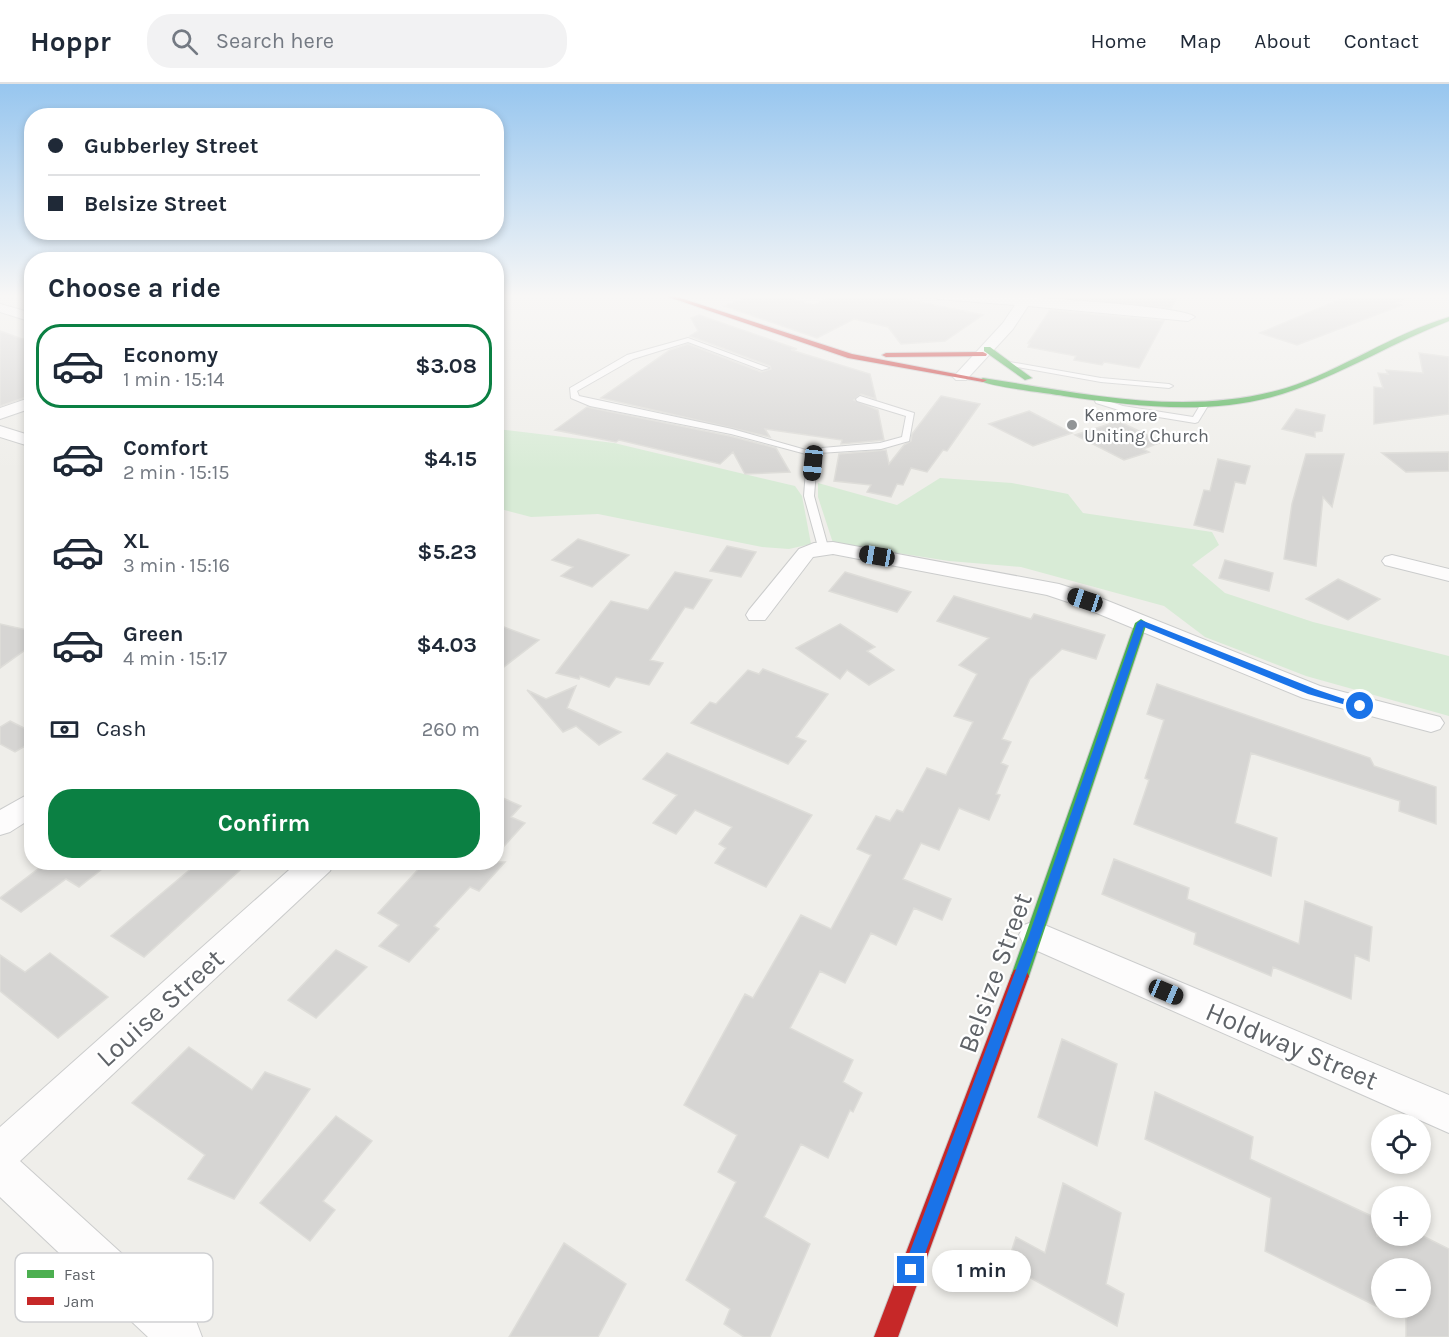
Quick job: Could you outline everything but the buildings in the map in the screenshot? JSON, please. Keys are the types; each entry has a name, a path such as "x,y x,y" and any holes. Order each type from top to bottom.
{"main road":[{"path":"842,353 873,361 965,373 1144,392 1203,393 1242,389 1289,377 1342,353"},
{"path":"880,353 1091,398 1160,404 1205,404 1262,397 1293,388 1367,353"},
{"path":"886,355 924,353"},
{"path":"990,353 1028,378"},
{"name":"Belsize Street","path":"886,1337 1035,935 1141,623"}],"street":[{"path":"965,373 983,353"},
{"path":"0,414 24,405"},
{"path":"0,431 24,439"},
{"path":"757,615 806,553 823,547 1032,584 1085,600 1320,694 1431,723"},
{"path":"1392,561 1449,575"},
{"path":"0,824 24,808"},
{"name":"Louise Street","path":"0,1153 310,870"},
{"name":"Holdway Street","path":"1035,935 1449,1114"},
{"path":"0,1170 89,1253"},
{"path":"162,1322 176,1335"}],"lane":[{"path":"641,353 630,357 573,390 575,398 732,432 807,455"},
{"path":"726,353 765,368"},
{"path":"1007,363 1101,380 1169,386"},
{"path":"823,547 809,496 807,455 811,448 822,451 881,446 906,439 910,416 860,399"}],"green space":[{"path":"504,430 614,443 795,486 802,496 811,544 789,549 762,547 598,514 531,517 504,510"},
{"path":"940,478 1012,483 1068,494 1083,513 1212,532 1219,545 1192,565 1225,593 1313,622 1449,656 1449,716 1306,676 1205,637 1164,606 1021,567 949,561 833,543 818,497 818,483 897,505"}],"traffic: fast":[{"path":"993,353 1028,378"},
{"path":"983,380 1137,403 1215,404 1253,399 1290,389 1370,353"},
{"path":"1020,976 1141,623"}],"traffic: jam":[{"path":"843,353 983,380"},
{"path":"886,355 983,354"},
{"path":"886,1337 1020,976"}],"place":[{"name":"Kenmore Uniting Church","path":"1072,425"}],"route":[{"path":"911,1270 1035,935 1141,623 1312,692 1360,706"}]}
